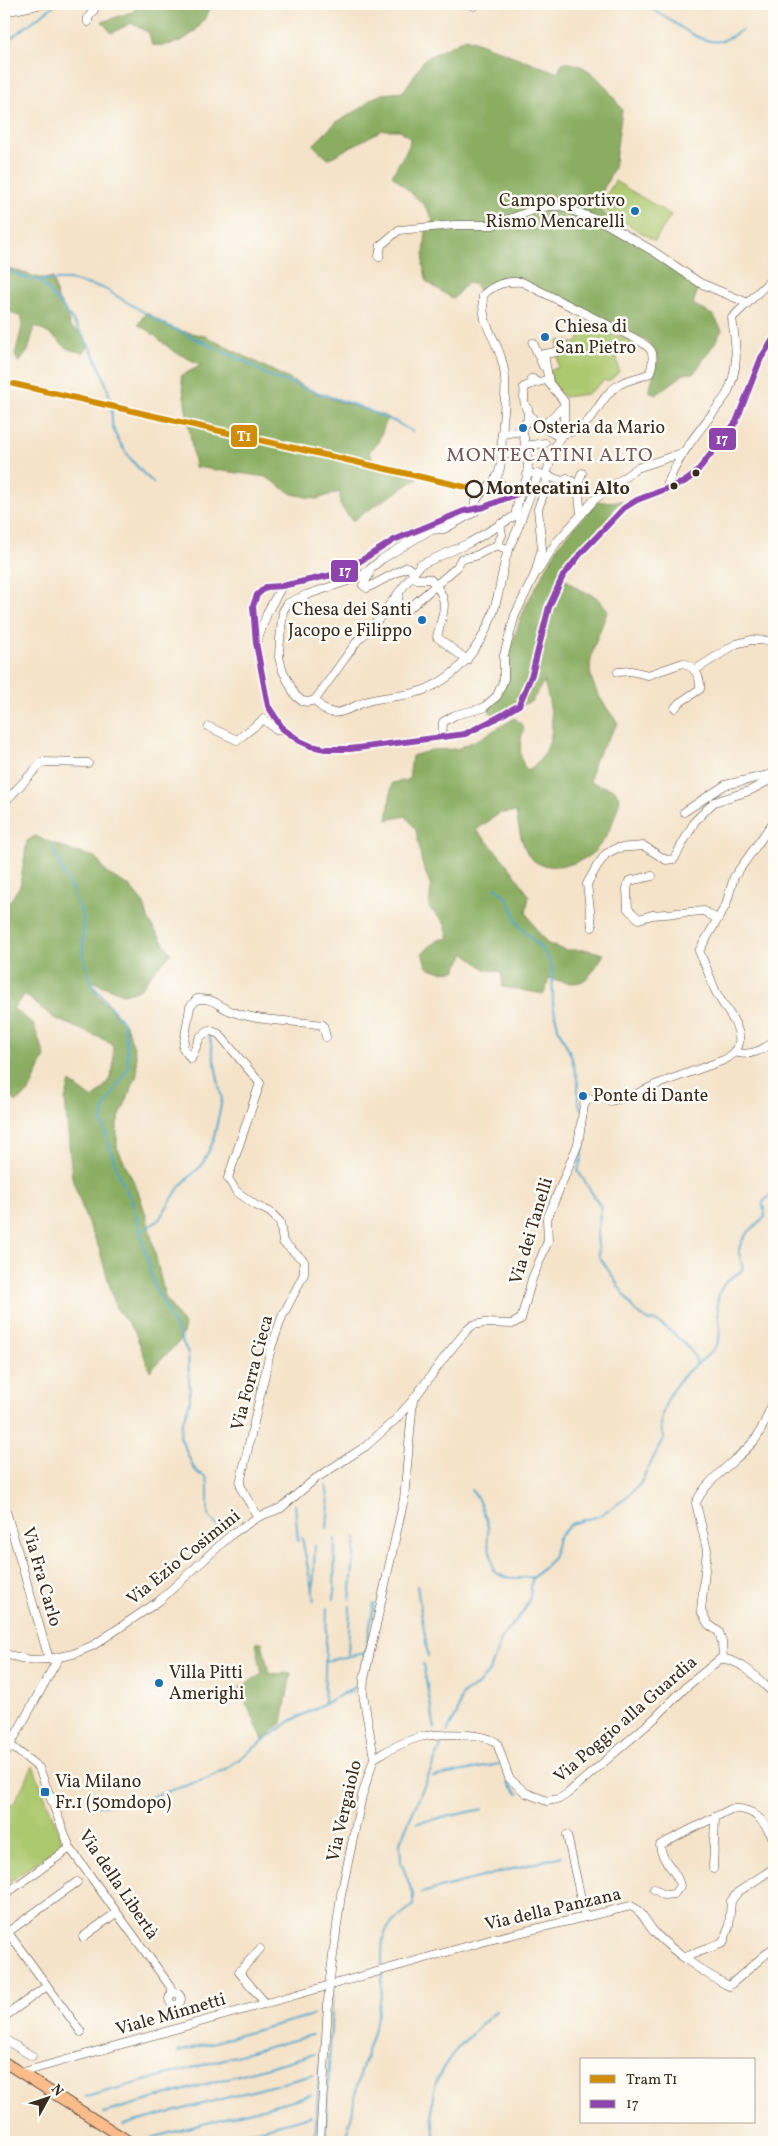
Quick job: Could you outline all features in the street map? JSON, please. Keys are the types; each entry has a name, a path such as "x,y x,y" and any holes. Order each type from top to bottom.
{"main road":[{"path":"4,2062 20,2074 130,2142"}],"street":[{"path":"4,12 43,4"},
{"path":"88,22 88,18 94,10 92,4"},
{"path":"379,257 381,245 398,230 454,225 493,225 536,209 548,206 561,206 605,223 653,251 700,283 748,302"},
{"path":"666,489 670,474 682,453 720,404 732,383 737,366 737,354 732,318 774,277"},
{"path":"518,515 469,543 420,565 315,700 302,701 296,695 282,669 279,657 283,611 288,603 360,577 382,559 430,530 444,529 470,516 475,512 476,500 500,472 506,376 502,358 488,330 482,311 483,295 492,287 507,281 522,282 634,338 647,345 652,351 654,360 650,373 620,384 584,426 573,432 561,435 546,430 528,408 524,397 524,387 532,384 531,379 533,378 535,383 549,383"},
{"path":"528,408 528,420 522,427 522,431 528,473 514,495 484,507 474,508 387,544 341,573 282,586 266,587 259,593 254,600 256,643 267,701 283,729 311,746 325,749 350,749 466,734 519,705 532,674 549,606 563,576 582,552 624,508 684,482 695,474 736,422 761,358 774,338"},
{"path":"442,738 441,728 443,722 448,718 483,708 497,696 504,679 504,655 515,615 535,574 542,548 538,509 554,449 561,435 564,401 549,383 533,343"},
{"path":"549,383 544,354 556,352"},
{"path":"546,430 564,406"},
{"path":"502,434 522,431"},
{"path":"525,446 544,443"},
{"path":"535,574 556,543 594,500 637,468 682,453"},
{"path":"501,454 526,454"},
{"path":"528,473 564,482 567,478 578,485"},
{"path":"581,515 578,485 582,473"},
{"path":"495,478 514,495 518,515"},
{"path":"315,700 321,708 331,713 340,713 370,701 425,690 446,679 467,660 483,637 493,613 518,515 536,480"},
{"path":"397,605 405,612 457,566 461,559 475,556 497,545 502,535 500,524"},
{"path":"497,545 508,550"},
{"path":"395,551 365,578 363,585 371,588 407,567 417,579 428,578 435,584 445,602 437,637 467,660"},
{"path":"256,643 268,611 282,586"},
{"path":"364,635 380,623 394,605 397,605 403,587"},
{"path":"695,670 736,644 751,640 774,641"},
{"path":"618,672 631,671 648,675 683,663 695,670 701,682 700,689 678,703 674,708"},
{"path":"209,727 237,740 264,719 276,730 283,729"},
{"path":"4,803 42,762 88,763"},
{"path":"684,812 725,785 774,774"},
{"path":"592,927 587,884 606,854 617,848 644,846 666,860 674,859 695,821 714,802 749,791 774,778"},
{"path":"774,821 734,877 726,905 699,951 716,992 739,1035 739,1042 735,1052 752,1052 768,1046 774,1041"},
{"path":"652,876 629,882 627,889 628,909 638,919 652,915 704,911 717,919"},
{"name":"Via Forra Cieca","path":"258,1517 242,1490 240,1482 272,1348 282,1317 304,1274 304,1261 283,1242 280,1222 270,1212 255,1205 236,1191 228,1178 260,1083 218,1034 208,1030 200,1037 191,1059 183,1048 190,1007 197,999 210,998 228,1010 242,1015 322,1025 326,1036"},
{"name":"Via dei Tanelli","path":"413,1400 467,1330 473,1326 485,1323 512,1324 521,1319 532,1280 548,1241 547,1220 578,1144 583,1111 588,1099 599,1098 611,1101 634,1095 724,1060 735,1052"},
{"path":"723,1659 722,1642 719,1632 708,1624 701,1611 707,1550 696,1503 706,1487 756,1439 774,1399"},
{"name":"Via Ezio Cosimini","path":"4,1654 30,1660 50,1659 72,1654 94,1645 146,1610 185,1578 220,1544 258,1517 286,1505 315,1479 366,1446 395,1420 413,1400"},
{"name":"Via Vergaiolo","path":"320,2142 330,1986 341,1895 362,1796 374,1758 363,1694 364,1679 404,1499 412,1428 413,1400"},
{"path":"395,1420 405,1421 412,1428"},
{"name":"Via Fra Carlo","path":"4,1504 7,1525 50,1659"},
{"path":"4,1756 7,1742 59,1657"},
{"name":"Via Poggio alla Guardia","path":"374,1758 422,1736 454,1735 485,1737 497,1743 509,1778 526,1792 547,1801 559,1799 655,1718 698,1676 720,1659 750,1672 774,1694"},
{"name":"Via della Libertà","path":"7,1742 39,1768 70,1848 170,1986 173,1993"},
{"path":"654,1889 664,1895 674,1894 680,1886 679,1878 661,1855 660,1845 731,1809 743,1808 763,1820 774,1840"},
{"path":"713,1869 715,1817"},
{"path":"567,1835 585,1917"},
{"path":"4,1895 70,1848"},
{"path":"685,1957 724,1943 729,1926 731,1901 738,1892 774,1868"},
{"path":"77,1882 6,1934 81,2032"},
{"name":"Via della Panzana","path":"330,1986 493,1939 631,1906 638,1910 656,1934 708,1975 729,1986 774,1947"},
{"path":"83,1937 116,1913"},
{"path":"260,1949 238,1972 266,2004"},
{"path":"4,2017 47,1986"},
{"name":"Viale Minnetti","path":"20,2074 330,1986"},
{"path":"4,2039 32,2056"}],"green space":[{"path":"137,4 211,4 202,22 189,36 173,44 152,45 149,33 131,23 112,33 102,22 134,11"},
{"path":"466,38 558,73 562,63 572,63 581,66 597,78 617,102 622,110 614,168 595,206 643,245 700,283 693,304 714,316 722,330 694,373 684,374 656,395 649,391 658,359 649,342 521,279 505,276 481,294 475,284 467,283 453,299 427,282 423,265 426,232 433,220 425,206 392,175 409,146 410,138 400,130 382,130 328,159 313,145 336,122 360,109 371,99 382,94 403,92 425,59"},
{"name":"Campo sportivo Rismo Mencarelli","path":"615,181 671,215 655,241 599,207"},
{"path":"4,267 40,278 53,278 57,297 68,315 70,327 82,334 89,345 83,353 68,349 53,336 35,326 28,351 19,363 15,355 22,327 22,318 4,308"},
{"path":"146,312 172,329 205,336 322,396 388,417 378,442 369,452 378,468 418,478 352,521 340,505 340,492 316,499 292,494 266,477 195,467 181,376 201,365 173,351 148,330 138,325"},
{"path":"587,329 631,339 631,349 616,349 619,372 608,382 605,380 587,394 564,397 552,382 550,370 558,368 558,341 569,340 569,343 577,343 580,336"},
{"path":"623,501 560,574 575,587 596,597 608,610 592,654 590,672 603,703 618,723 594,761 590,782 615,790 620,799 612,824 607,835 592,853 582,860 571,864 554,866 537,863 528,854 521,837 516,812 500,813 476,830 504,861 529,896 526,912 548,944 565,950 588,950 604,954 592,972 582,981 569,983 549,978 544,994 503,987 501,972 485,969 465,953 455,971 441,972 427,967 422,953 438,940 449,938 444,922 429,908 431,887 422,863 416,830 406,816 387,820 392,783 409,780 412,756 432,750 457,749 483,737 515,718 524,727 520,750 522,761 528,771 541,758 548,745 552,727 544,681 532,701 494,715 489,711 489,707 508,680 508,655 525,607 560,543 597,502"},
{"path":"35,836 72,851 95,857 108,874 129,886 144,904 149,921 171,954 139,990 123,994 91,981 98,996 126,1025 136,1054 137,1075 117,1123 117,1147 138,1191 147,1218 165,1297 185,1327 180,1341 150,1371 135,1332 116,1308 99,1248 85,1216 72,1177 65,1100 70,1082 93,1099 105,1086 112,1074 114,1061 112,1043 54,1018 25,995 13,1008 33,1024 45,1056 29,1092 16,1102 4,1084 4,902 10,901 20,886 27,841"},
{"path":"262,1642 269,1674 291,1673 282,1723 263,1740 239,1688 262,1674 256,1643"},
{"path":"33,1766 63,1843 4,1886 4,1809 14,1803"}],"waterway":[{"path":"4,43 56,4"},
{"path":"640,4 659,13 690,33 711,41 724,40 742,30"},
{"path":"4,266 30,280 69,280 103,288 162,323 248,363 269,376 358,406 396,422 413,432"},
{"path":"40,281 63,308 93,353 101,369 111,403"},
{"path":"112,408 112,426 116,436 136,465 154,483"},
{"path":"52,846 83,916 83,955 89,975 94,987 123,1022 128,1068 104,1109 102,1122 118,1173 133,1204 154,1284 188,1353 190,1401 182,1423 180,1436 193,1467 198,1473 206,1477 208,1484 208,1515 223,1532"},
{"path":"495,887 509,900 517,923 542,949 552,965 553,1004 558,1028 571,1055 578,1083 578,1100 581,1109"},
{"path":"141,1231 158,1221 180,1186 202,1165 213,1142 222,1100 209,1034"},
{"path":"586,1117 583,1152 578,1171 601,1207 597,1235 599,1256 635,1311 649,1321 653,1320 666,1327 673,1333 692,1352 697,1365"},
{"path":"447,1732 457,1714 462,1694 477,1686 490,1671 502,1637 524,1611 530,1597 532,1579 553,1558 558,1538 571,1524 599,1516 625,1499 640,1484 664,1437 661,1421 670,1394 686,1373 708,1355 717,1344 720,1329 717,1306 721,1290 726,1282 742,1270 739,1253 740,1245 749,1231 765,1217 763,1202 774,1193"},
{"path":"326,1484 329,1505 327,1528"},
{"path":"471,1490 479,1502 487,1523 488,1543 493,1570 497,1574 507,1577 533,1577"},
{"path":"295,1505 298,1541"},
{"path":"350,1599 356,1537"},
{"path":"302,1538 314,1600"},
{"path":"334,1599 335,1539"},
{"path":"313,1591 315,1546"},
{"path":"417,1586 428,1656"},
{"path":"343,1693 359,1685 374,1604"},
{"path":"348,1654 350,1606"},
{"path":"324,1703 327,1608"},
{"path":"326,1661 365,1653"},
{"path":"423,1664 435,1729"},
{"path":"95,1806 129,1804 206,1779 227,1768 289,1722 343,1694 352,1692"},
{"path":"316,1708 325,1703"},
{"path":"382,1967 383,1944 386,1931 390,1925 413,1905 413,1894 401,1862 400,1842 445,1737"},
{"path":"447,1739 472,1739"},
{"path":"433,1777 499,1764"},
{"path":"508,1782 518,1794"},
{"path":"417,1823 483,1809"},
{"path":"421,1893 562,1856"},
{"path":"342,2142 350,2124 360,2075 377,2019 382,1989 382,1972"},
{"path":"325,2142 333,1988"},
{"path":"315,2142 324,1994"},
{"path":"435,2142 432,2102 441,2071 466,2039 496,2011"},
{"path":"178,2052 313,2015"},
{"path":"86,2097 312,2035"},
{"path":"103,2113 314,2054"},
{"path":"123,2125 313,2075"},
{"path":"151,2138 311,2095"},
{"path":"212,2142 311,2116"}],"tram line":[{"name":"T1","path":"14,384 474,489"}],"transit line":[{"name":"17","path":"517,494 484,507 464,511 394,540 341,573 282,586 266,587 257,595 253,606 256,643 268,706 283,729 311,746 325,749 350,749 465,734 519,705 532,674 549,607 563,576 582,552 624,508 637,500 684,482 695,474 736,422 761,358 774,338"}],"place":[{"name":"Campo sportivo Rismo Mencarelli","path":"635,211"},
{"name":"Chiesa di San Pietro","path":"545,337"},
{"name":"Osteria da Mario","path":"523,428"},
{"name":"Montecatini Alto","path":"474,489"},
{"name":"Chesa dei Santi Jacopo e Filippo","path":"422,620"},
{"name":"Ponte di Dante","path":"583,1096"},
{"name":"Villa Pitti Amerighi","path":"159,1683"},
{"name":"Via Milano Fr.1 (50mdopo)","path":"45,1792"}],"district":[{"name":"MONTECATINI ALTO","path":"550,456"}]}
